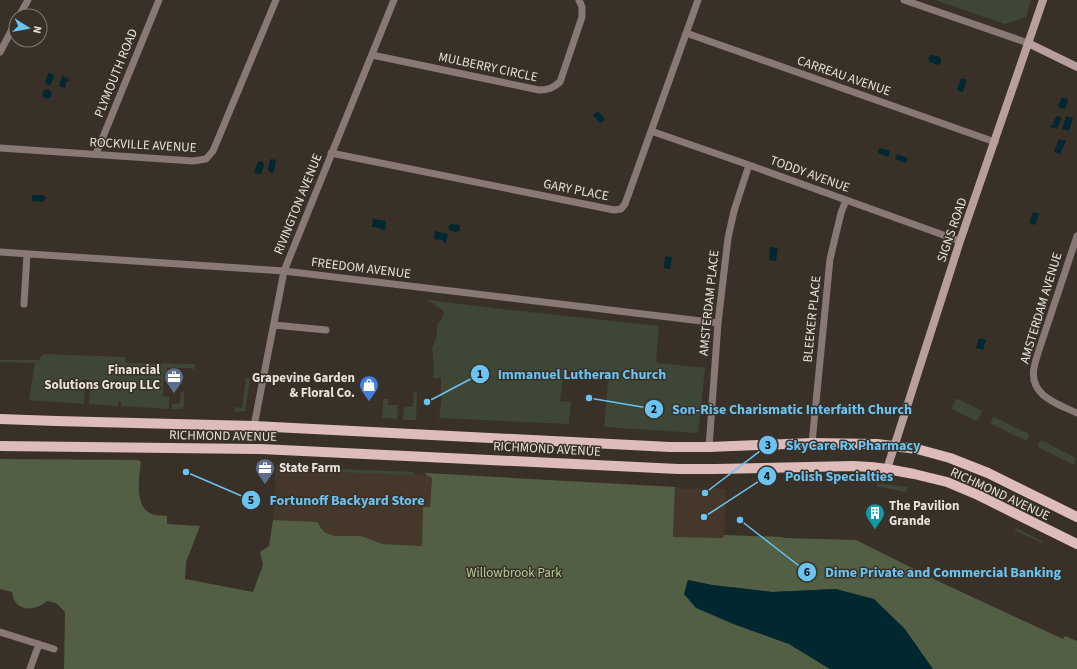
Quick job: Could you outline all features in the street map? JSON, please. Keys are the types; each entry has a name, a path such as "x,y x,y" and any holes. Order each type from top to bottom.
{"main road":[{"name":"RICHMOND AVENUE","path":"0,419 254,426 670,447 812,443 894,446 917,449 950,458 988,473 1077,517"},
{"name":"RICHMOND AVENUE","path":"0,446 261,449 678,469 871,467 914,474 947,482 978,495 1077,544"}],"street":[{"name":"PLYMOUTH ROAD","path":"96,154 159,0"},
{"name":"ROCKVILLE AVENUE","path":"0,148 193,161 206,159 213,152 276,0"},
{"name":"RIVINGTON AVENUE","path":"254,426 284,271 394,0"},
{"name":"MULBERRY CIRCLE","path":"372,55 539,90 548,90 555,87 560,82 563,74 582,17 582,7 579,0"},
{"name":"GARY PLACE","path":"331,153 614,210 621,209 625,204 698,0"},
{"path":"904,0 1028,43 1077,67"},
{"name":"SIGNS ROAD","path":"887,469 960,241 1043,0"},
{"name":"CARREAU AVENUE","path":"686,33 995,142"},
{"path":"0,52 8,37"},
{"name":"TODDY AVENUE","path":"651,131 960,241"},
{"name":"AMSTERDAM PLACE","path":"709,447 718,323 728,238 734,211 749,165"},
{"name":"BLEEKER PLACE","path":"812,443 830,259 841,212 846,200"},
{"name":"AMSTERDAM AVENUE","path":"1077,236 1039,350 1034,369 1034,378 1036,387 1045,397 1077,414"},
{"name":"FREEDOM AVENUE","path":"0,252 284,271 718,323"},
{"path":"24,304 27,254"},
{"path":"274,325 326,330"},
{"path":"0,632 54,649"},
{"path":"30,669 39,644"}],"shaded area":[{"path":"276,466 328,468 329,470 339,469 414,472 414,474 425,474 432,477 430,507 423,507 422,546 383,544 361,536 334,536 324,532 317,522 273,520"},
{"path":"675,487 682,489 726,489 724,538 673,537"}],"green space":[{"path":"935,0 1031,0 1026,17 1005,24"},
{"path":"428,300 659,326 656,361 658,363 705,368 698,433 604,427 608,382 603,373 564,371 560,401 571,402 569,424 439,418 442,397 441,378 433,378 434,366 432,348 437,336 437,325 444,314 443,310 436,307 435,304 429,302"},
{"path":"43,354 125,357 126,363 195,364 194,371 192,368 167,368 167,374 164,375 163,396 169,397 169,409 121,406 119,401 118,406 89,404 90,380 81,380 81,384 85,384 84,404 29,400 35,363 0,362 0,360 39,360"},
{"path":"246,378 250,379 245,411 235,412 235,407 242,408"},
{"path":"414,391 417,394 416,420 403,420 404,408 412,407 413,405"},
{"path":"181,392 184,392 184,406 182,409 172,409 172,404 178,404 180,402"},
{"path":"383,399 388,399 388,405 398,405 397,419 382,418"},
{"path":"956,399 982,411 978,420 976,421 952,409"},
{"path":"993,417 1029,434 1027,440 991,424"},
{"path":"1041,440 1076,458 1074,464 1038,447 1037,446"},
{"name":"Willowbrook Park","path":"0,459 138,460 141,462 139,489 141,502 144,508 153,514 167,516 167,524 200,526 186,562 185,579 253,592 263,565 260,552 269,546 273,520 317,522 324,532 334,536 361,536 383,544 422,546 423,507 430,507 432,478 425,473 675,487 673,537 723,538 724,535 856,540 940,582 1063,639 1065,636 1077,641 1077,669 932,669 836,589 772,592 712,585 688,580 684,594 731,623 789,644 830,669 64,669 65,612 56,603 47,601 37,607 25,608 16,603 12,592 0,589"},
{"path":"339,469 414,472 414,475 338,472"},
{"path":"877,483 908,487 907,491 905,492 880,487 877,486"},
{"path":"1016,528 1042,541 1042,543 1016,531 1013,536"}],"water":[{"path":"931,55 940,57 941,63 937,65 930,62 928,58"},
{"path":"49,73 53,74 54,76 51,84 49,85 45,81"},
{"path":"62,76 68,78 69,80 66,82 65,88 59,86"},
{"path":"961,78 967,80 962,92 957,90"},
{"path":"47,89 52,94 47,99 42,94"},
{"path":"1062,97 1068,100 1065,109 1058,106"},
{"path":"598,111 605,120 600,123 593,115"},
{"path":"1057,116 1061,119 1057,129 1050,127 1053,125"},
{"path":"1066,116 1073,118 1069,131 1062,129"},
{"path":"1059,139 1066,141 1060,154 1054,152"},
{"path":"880,148 890,151 888,157 878,153"},
{"path":"897,154 908,158 906,163 895,159"},
{"path":"271,159 276,160 273,173 269,172 268,170"},
{"path":"258,162 263,162 264,165 261,174 258,174 254,171"},
{"path":"32,195 44,195 44,197 46,197 44,202 32,201"},
{"path":"1033,212 1039,214 1035,225 1029,223"},
{"path":"373,219 386,221 385,230 372,227"},
{"path":"451,224 459,225 459,231 456,232 449,230 448,227"},
{"path":"435,231 448,234 446,243 443,242 443,240 434,239"},
{"path":"770,247 778,248 776,261 769,260"},
{"path":"665,256 672,257 670,269 664,268"},
{"path":"979,338 986,340 983,350 976,348"},
{"path":"688,580 712,585 772,592 836,589 874,599 905,629 933,669 830,669 789,644 731,623 696,608 684,594"}],"place":[{"name":"Financial Solutions Group LLC","path":"174,394"},
{"name":"Son-Rise Charismatic Interfaith Church","path":"589,398"},
{"name":"Grapevine Garden & Floral Co.","path":"369,402"},
{"name":"Immanuel Lutheran Church","path":"427,402"},
{"name":"Fortunoff Backyard Store","path":"186,472"},
{"name":"State Farm","path":"265,485"},
{"name":"SkyCare Rx Pharmacy","path":"705,493"},
{"name":"Polish Specialties","path":"704,517"},
{"name":"Dime Private and Commercial Banking","path":"740,520"},
{"name":"The Pavilion Grande","path":"875,530"}]}
